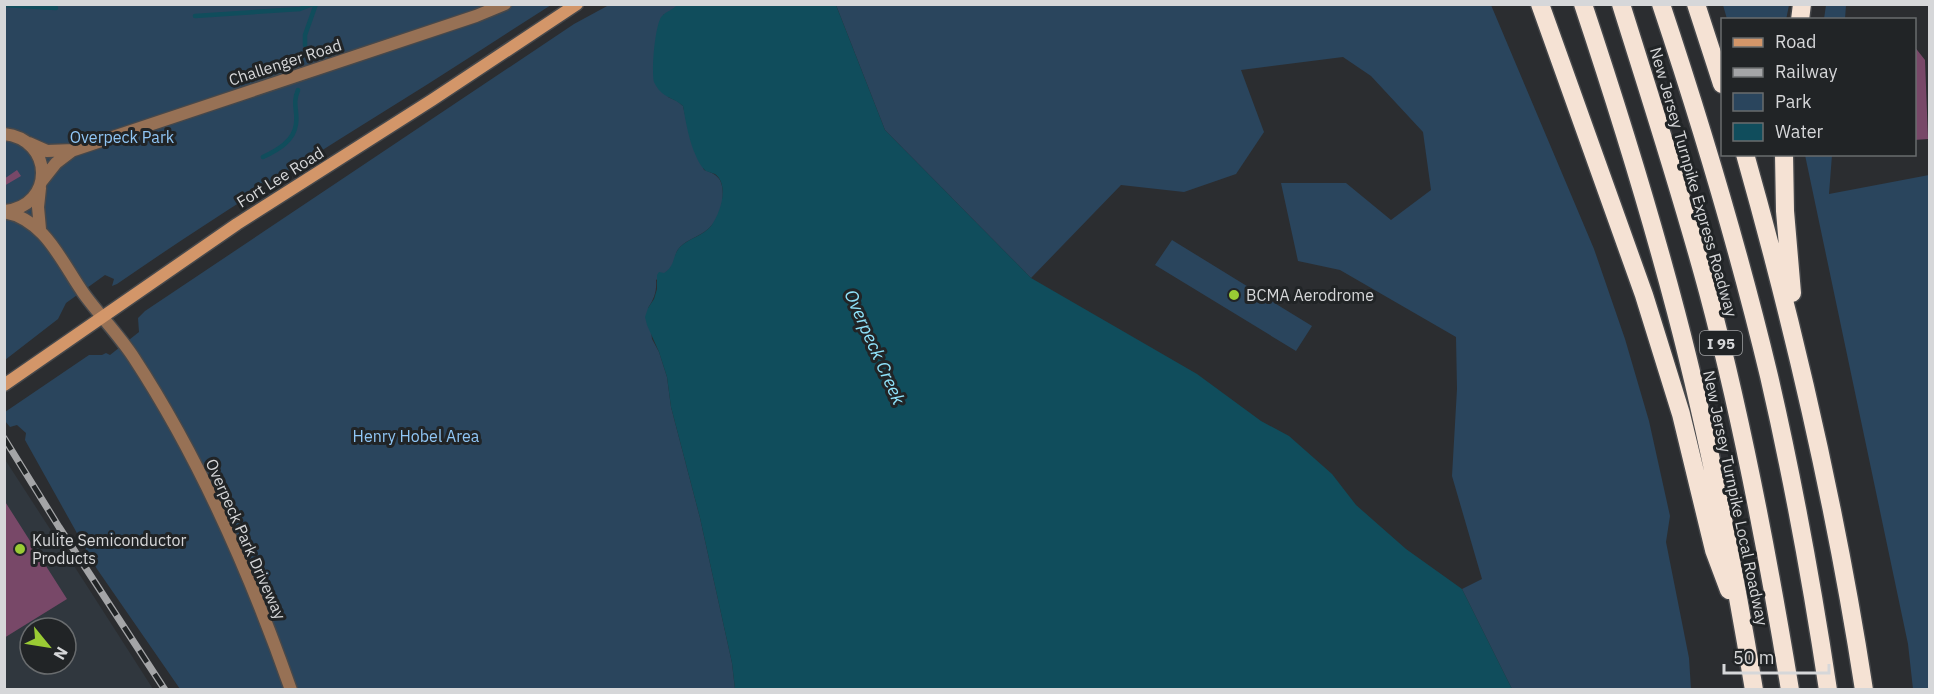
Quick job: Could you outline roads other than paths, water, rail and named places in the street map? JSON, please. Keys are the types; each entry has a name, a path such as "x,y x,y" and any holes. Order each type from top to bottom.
{"highway":[{"path":"1540,4 1644,295 1681,414 1714,550 1744,627"},
{"name":"New Jersey Turnpike Local Roadway","path":"1583,4 1639,179 1676,313 1713,469 1754,690"},
{"name":"New Jersey Turnpike Express Roadway","path":"1621,4 1676,180 1722,346 1759,513 1790,690"},
{"name":"New Jersey Turnpike Express Roadway","path":"1661,4 1716,177 1761,344 1800,522 1828,690"},
{"path":"1696,4 1721,81"},
{"path":"1746,156 1795,340 1836,526 1864,690"},
{"path":"1784,156 1785,212 1795,340"}],"main road":[{"name":"Fort Lee Road","path":"4,385 237,224 432,100 577,4"}],"street":[{"name":"Challenger Road","path":"4,134 17,137 47,151 74,150 505,4"},
{"path":"29,143 40,159 42,170 38,207 40,229"},
{"name":"Challenger Road","path":"4,211 17,209 27,203 35,196 56,163 74,150"},
{"path":"4,211 21,217 40,229"},
{"name":"Overpeck Park Driveway","path":"40,229 85,294 122,339 145,374 215,502 291,690"}],"water":[{"name":"Overpeck Creek","path":"678,4 836,5 885,130 1031,278 1197,374 1261,421 1289,436 1332,474 1356,505 1406,549 1462,589 1512,689 735,689 732,663 700,518 671,407 667,377 645,317 657,289 657,275 659,272 664,273 668,270 681,246 711,226 718,214 723,192 720,179 715,174 706,171 698,160 688,132 683,106 662,93 654,82 654,48 657,28 662,16"}],"waterway":[{"path":"195,16 300,9 313,4"},
{"path":"305,45 305,35 316,4"},
{"path":"4,5 56,8"},
{"path":"263,157 280,148 295,130 295,99 298,90"}],"railway":[{"path":"4,438 165,690"}],"place":[{"name":"BCMA Aerodrome","path":"1234,295"},
{"name":"Kulite Semiconductor Products","path":"20,549"}],"park label":[{"name":"Overpeck Park","path":"122,137"},
{"name":"Henry Hobel Area","path":"416,436"}]}
